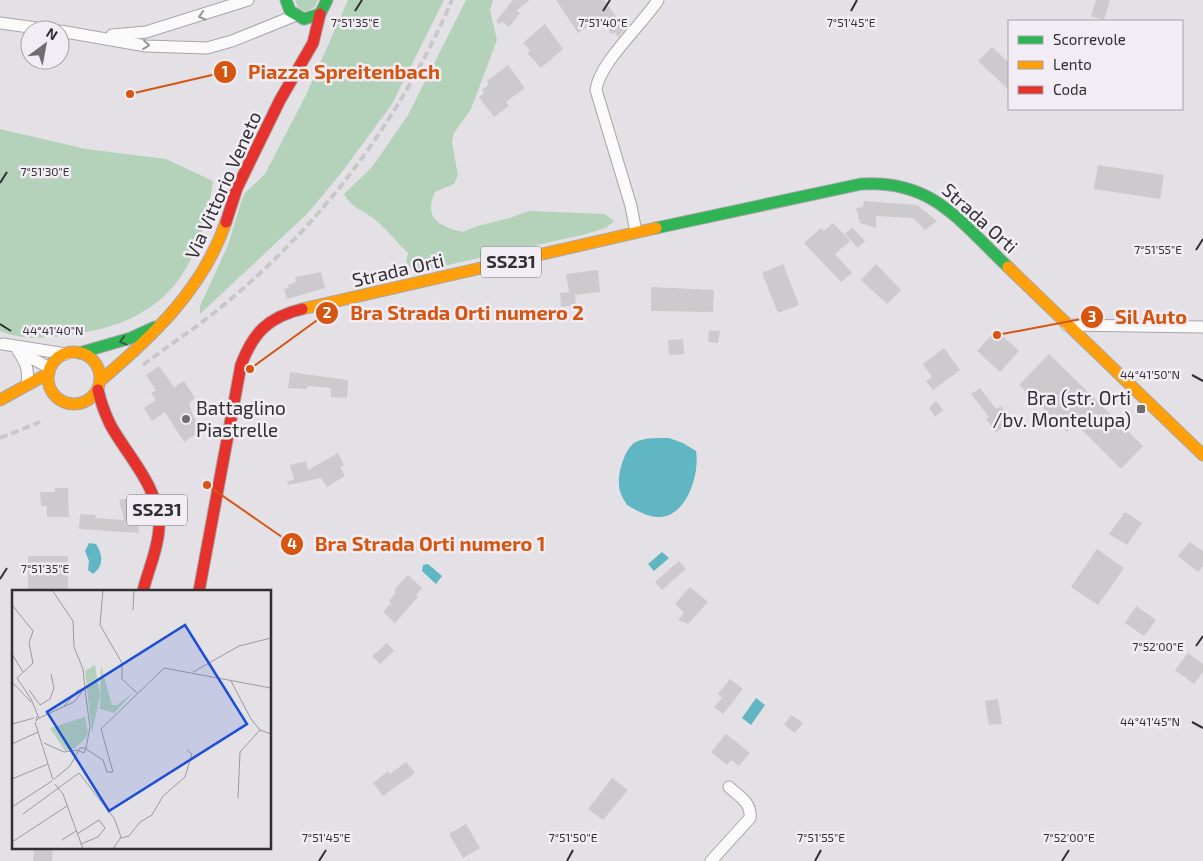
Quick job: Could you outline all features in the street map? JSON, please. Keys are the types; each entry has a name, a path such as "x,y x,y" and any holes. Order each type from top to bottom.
{"main road":[{"name":"Via Vittorio Veneto","path":"286,0 290,11 297,17 306,33 304,55"},
{"name":"Via Vittorio Veneto","path":"99,386 141,346 196,285 219,241 237,188 304,55 313,43 320,14 327,0"},
{"path":"297,17 311,19 320,14"},
{"name":"Strada Orti","path":"199,590 241,365 257,332 268,322 291,312 636,232 853,185 880,182 904,186 924,193 942,204 1203,455"},
{"name":"Via Vittorio Veneto","path":"79,353 131,338 164,322"},
{"path":"66,354 79,353"},
{"name":"SS231","path":"79,353 86,355 98,366 103,413 154,495 159,521 156,550 143,590"},
{"name":"SS231","path":"2,399 49,370 57,359 66,354"},
{"path":"49,370 50,388 54,395"},
{"path":"78,404 86,402 99,386"},
{"name":"SS231","path":"2,399 32,393 54,395 69,404 78,404 117,437"}],"street":[{"path":"98,36 146,32 248,0"},
{"path":"636,232 631,206 596,90 597,81 605,68 658,0"},
{"path":"70,32 146,46 208,48 297,17"},
{"path":"0,23 20,26"},
{"path":"1067,325 1203,327"},
{"path":"1,344 19,352 49,370"},
{"path":"1,344 66,354"},
{"path":"19,352 27,366 27,384"},
{"path":"711,861 750,818 751,810 748,804 729,786"}],"green space":[{"path":"295,0 318,0 314,8 306,11 299,9"},
{"path":"348,0 444,0 392,104 342,172 308,213 200,314 200,306 228,245 242,199 246,192 265,174 306,95"},
{"path":"466,0 493,0 490,10 497,40 471,109 454,133 452,143 458,175 454,184 435,192 431,209 436,220 447,227 463,232 531,211 605,214 614,221 606,228 586,234 421,271 412,270 406,262 408,253 379,223 354,206 344,194 372,167 408,115"},
{"path":"0,129 86,149 166,159 213,181 199,241 188,265 174,286 156,303 134,317 107,327 75,334 47,337 19,336 0,331"}],"water":[{"path":"669,438 683,443 696,451 696,470 690,492 678,509 669,515 651,516 627,505 620,491 620,472 627,452 634,443 647,439"},
{"path":"89,543 96,544 101,556 101,564 93,574 88,570 89,561 85,551"},
{"path":"662,552 669,558 654,571 648,564"},
{"path":"428,564 442,576 436,584 422,571 423,565"},
{"path":"756,698 765,705 751,725 742,718"}],"building":[{"path":"513,0 530,0 516,11 520,13 509,27 503,22 499,24 496,21"},
{"path":"556,0 604,0 625,29 618,37 615,32 611,34 603,22 597,25 594,22 578,33"},
{"path":"1096,0 1110,0 1104,20 1091,16"},
{"path":"545,24 563,49 541,68 527,53 530,50 523,43"},
{"path":"992,47 1008,62 1008,89 978,61"},
{"path":"508,65 525,88 506,102 509,106 494,117 479,97 484,93 482,90 489,85 487,81"},
{"path":"1098,165 1164,175 1160,199 1094,189"},
{"path":"864,201 917,205 937,221 925,230 913,218 876,216 876,228 860,223 856,208 863,207"},
{"path":"833,223 850,241 835,254 852,273 841,282 804,243 821,228 824,231"},
{"path":"852,227 865,241 858,248 845,234"},
{"path":"783,264 799,305 778,313 762,273"},
{"path":"876,264 901,290 887,304 861,280"},
{"path":"598,270 600,292 575,295 576,305 561,307 560,293 569,292 566,274"},
{"path":"321,272 325,288 287,299 284,289 289,288 288,285 296,282 295,277"},
{"path":"651,287 714,290 713,312 651,311"},
{"path":"709,330 720,331 718,343 708,342"},
{"path":"996,330 1019,351 1000,372 977,351"},
{"path":"683,339 684,354 669,355 668,340"},
{"path":"944,348 960,370 933,390 926,381 932,377 923,364"},
{"path":"1049,354 1143,446 1121,469 1075,423 1067,432 1019,385"},
{"path":"159,366 174,387 184,381 195,398 189,403 193,416 202,430 184,442 165,412 152,421 144,408 156,400 151,393 156,390 146,375"},
{"path":"290,372 348,380 347,398 331,397 331,388 307,386 307,389 288,388"},
{"path":"980,388 996,409 1001,406 1010,417 1002,422 1005,426 996,432 986,419 989,417 971,394"},
{"path":"936,401 943,410 935,417 929,408"},
{"path":"338,453 344,465 340,467 345,476 327,487 321,478 288,485 287,482 294,479 290,465 306,461 308,470"},
{"path":"55,488 68,488 69,517 47,517 47,506 41,506 40,492 55,492"},
{"path":"135,497 140,521 138,523 139,533 79,529 80,514 96,515 95,518 124,520 119,500"},
{"path":"1125,512 1142,523 1127,545 1109,534"},
{"path":"1189,542 1203,551 1203,566 1198,572 1178,556"},
{"path":"1097,549 1124,568 1098,605 1071,587"},
{"path":"28,556 68,556 68,590 28,590"},
{"path":"679,561 686,569 662,590 655,582"},
{"path":"408,575 422,588 416,595 418,597 395,623 383,612 391,603 389,601 396,592 394,590"},
{"path":"690,587 708,602 688,624 678,620 684,613 675,604"},
{"path":"1136,606 1156,620 1144,636 1125,623"},
{"path":"387,643 394,651 380,664 372,656"},
{"path":"1188,653 1203,664 1203,672 1194,684 1175,670"},
{"path":"730,679 743,689 723,714 714,707 722,698 718,694"},
{"path":"998,699 1002,724 989,725 985,701"},
{"path":"791,715 803,723 795,733 784,725"},
{"path":"726,734 750,753 739,766 731,760 727,765 711,752"},
{"path":"406,762 415,773 383,796 373,783 388,771 390,774"},
{"path":"612,778 628,790 603,820 588,809"},
{"path":"466,824 480,848 463,858 449,834"},
{"path":"34,848 53,848 52,861 33,861"}],"railway":[{"path":"143,365 210,316 249,284 319,212 351,173 407,90 452,0"},
{"path":"0,438 40,422"}],"traffic: fast":[{"path":"286,0 290,11 304,19 320,14 327,0"},
{"path":"656,228 861,184 886,184 908,189 926,196 944,207 1008,267"},
{"path":"79,353 131,338 155,327"}],"traffic: slow":[{"path":"100,381 157,329 190,290 204,269 226,222"},
{"path":"302,309 656,228"},
{"path":"1008,267 1203,455"},
{"path":"69,352 79,352 88,356 96,364 100,378 96,392 88,400 79,404 69,404 60,400 52,392 48,383 48,373 52,364 60,356 69,352"},
{"path":"0,400 49,373"}],"traffic: jam":[{"path":"226,222 237,188 280,100 313,43 320,14"},
{"path":"199,590 241,365 251,344 263,328 290,312 302,309"},
{"path":"98,390 111,426 142,474 149,487 158,513 157,544 143,590"}],"place":[{"name":"Piazza Spreitenbach","path":"130,94"},
{"name":"Sil Auto","path":"997,335"},
{"name":"Bra Strada Orti numero 2","path":"250,369"},
{"name":"Bra (str. Orti /bv. Montelupa)","path":"1141,409"},
{"name":"Battaglino Piastrelle","path":"186,419"},
{"name":"Bra Strada Orti numero 1","path":"207,485"}]}
